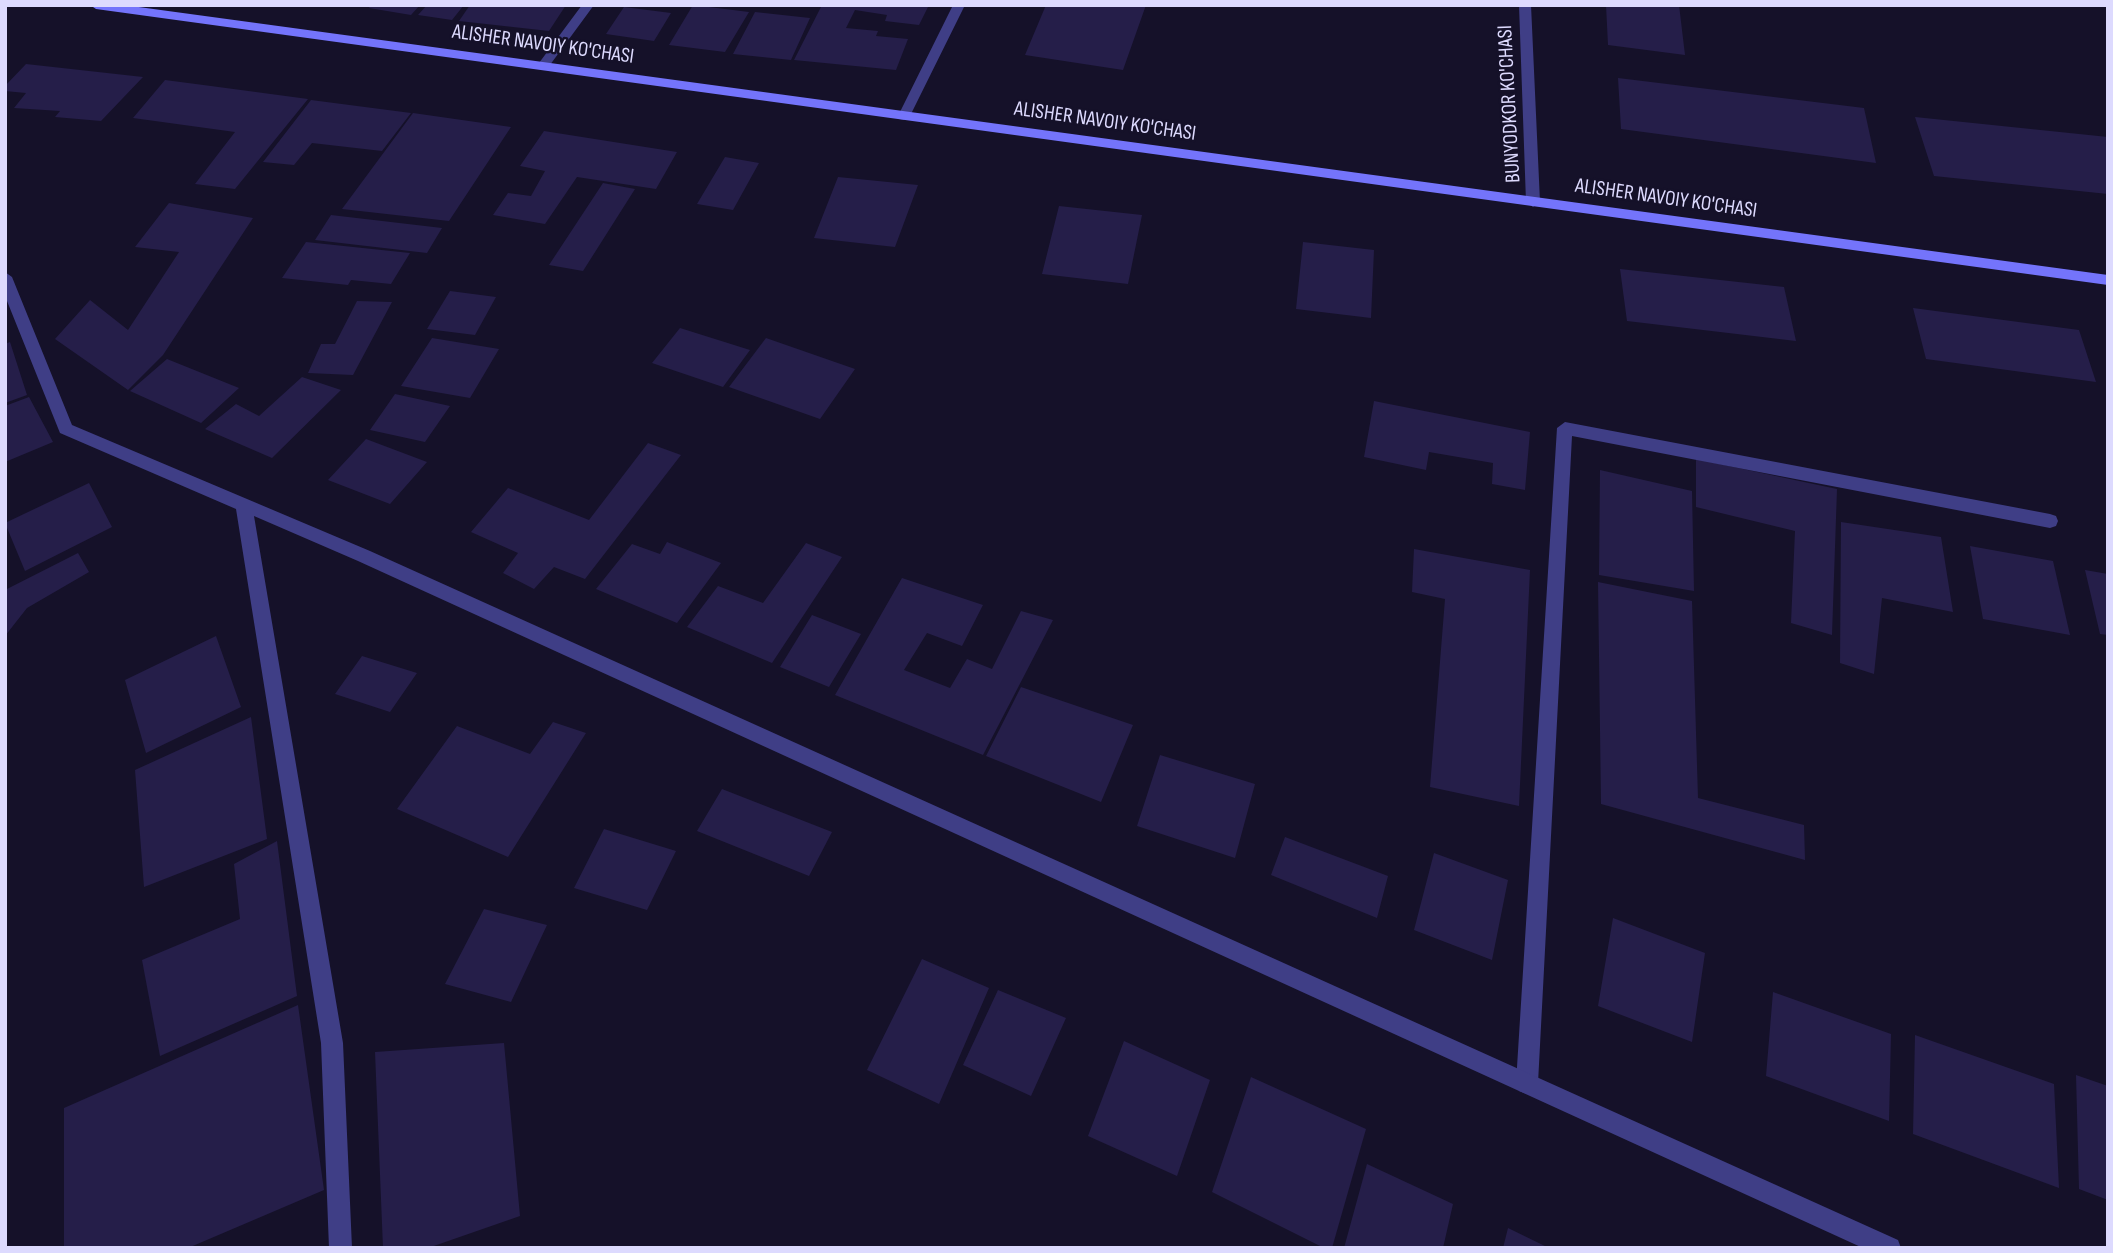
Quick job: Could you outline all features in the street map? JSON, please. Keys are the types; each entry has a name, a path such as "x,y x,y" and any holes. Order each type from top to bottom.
{"street":[{"name":"ALISHER NAVOIY KO'CHASI","path":"96,5 2108,280"},
{"path":"543,66 588,5"},
{"path":"904,116 959,5"},
{"name":"BUNYODKOR KO'CHASI","path":"1525,5 1533,202"},
{"path":"5,277 66,429 376,561 1890,1248"},
{"path":"1527,1083 1565,428 2050,521"},
{"path":"244,506 332,1043 341,1248"}],"building":[{"path":"371,5 420,5 411,15 369,8"},
{"path":"427,5 464,5 452,20 418,15"},
{"path":"470,5 566,5 549,31 459,21"},
{"path":"693,5 749,12 725,52 669,45"},
{"path":"822,5 929,5 919,25 885,21 887,15 855,10 846,28 878,31 876,36 908,39 896,70 794,60"},
{"path":"1046,5 1146,5 1123,70 1025,55"},
{"path":"1606,5 1679,5 1685,55 1608,45"},
{"path":"624,7 671,13 654,41 606,34"},
{"path":"755,12 810,18 791,60 733,54"},
{"path":"26,64 143,77 101,121 55,117 60,111 14,108 26,93 5,91 5,86"},
{"path":"1618,78 1864,108 1876,163 1621,129"},
{"path":"165,80 308,99 235,189 195,184 235,132 133,118"},
{"path":"311,100 411,113 382,151 312,143 294,165 263,162"},
{"path":"413,113 511,127 449,221 342,209"},
{"path":"1915,117 2108,137 2108,194 1934,176"},
{"path":"544,131 677,152 656,189 577,177 545,224 493,215 508,193 531,196 545,171 520,166"},
{"path":"725,157 759,163 733,210 697,204"},
{"path":"838,177 918,185 895,247 814,238"},
{"path":"603,183 635,189 583,271 549,265"},
{"path":"169,203 253,218 163,355 128,390 55,339 90,300 128,330 179,252 135,247"},
{"path":"1059,206 1142,215 1128,284 1042,274"},
{"path":"331,215 442,228 427,253 315,240"},
{"path":"306,242 410,253 391,284 351,280 348,285 282,278"},
{"path":"1303,242 1374,250 1371,318 1296,309"},
{"path":"1620,269 1784,287 1796,341 1627,321"},
{"path":"450,291 496,297 475,335 427,329"},
{"path":"357,301 392,302 353,375 308,373 321,344 335,344"},
{"path":"1913,308 2079,330 2096,382 1926,359"},
{"path":"680,328 750,350 723,387 652,363"},
{"path":"432,338 499,349 470,398 401,386"},
{"path":"766,338 855,369 820,419 729,387"},
{"path":"10,342 27,395 5,403 5,344"},
{"path":"167,359 239,388 201,423 130,391"},
{"path":"302,377 341,390 272,458 205,429 236,404 259,416"},
{"path":"395,394 450,406 425,442 370,430"},
{"path":"29,397 53,442 5,462 5,406"},
{"path":"1374,401 1530,432 1525,490 1492,484 1493,463 1429,452 1426,470 1364,457"},
{"path":"366,439 427,462 390,504 328,480"},
{"path":"648,443 681,455 585,579 554,567 534,589 503,573 518,553 471,532 508,488 589,520"},
{"path":"1696,459 1837,489 1832,635 1791,623 1795,531 1696,507"},
{"path":"1600,470 1692,491 1694,591 1599,575"},
{"path":"89,483 112,527 25,571 5,523"},
{"path":"1841,522 1941,537 1953,612 1882,598 1874,674 1840,663"},
{"path":"667,542 721,563 677,623 596,589 632,544 660,554"},
{"path":"806,543 842,557 772,663 687,627 718,586 763,603"},
{"path":"1970,546 2053,561 2070,635 1983,619"},
{"path":"1414,549 1530,570 1519,806 1430,787 1445,599 1412,592"},
{"path":"78,553 89,572 27,608 5,636 5,590"},
{"path":"2085,570 2108,574 2108,635 2100,634"},
{"path":"902,578 983,605 962,646 927,633 904,670 950,688 967,659 992,669 1021,611 1053,620 983,755 835,695"},
{"path":"1598,582 1692,601 1698,798 1804,825 1805,860 1601,804"},
{"path":"812,615 861,634 829,687 780,667"},
{"path":"216,636 241,707 146,753 125,680"},
{"path":"362,656 417,673 390,712 335,694"},
{"path":"1021,687 1133,725 1101,802 986,756"},
{"path":"251,717 267,839 144,887 135,770"},
{"path":"553,722 586,733 508,857 397,809 457,726 530,754"},
{"path":"1160,755 1255,784 1235,858 1137,826"},
{"path":"722,789 832,832 809,876 697,831"},
{"path":"604,829 676,851 647,910 574,888"},
{"path":"1285,837 1388,876 1377,918 1271,875"},
{"path":"277,841 297,996 160,1056 142,960 240,919 234,864"},
{"path":"1434,853 1508,880 1492,960 1414,930"},
{"path":"484,909 547,925 511,1002 445,984"},
{"path":"1613,918 1705,953 1692,1042 1598,1006"},
{"path":"922,959 989,988 939,1104 867,1070"},
{"path":"998,990 1066,1018 1031,1096 963,1065"},
{"path":"1773,992 1891,1034 1889,1121 1766,1076"},
{"path":"298,1005 324,1190 188,1248 64,1248 64,1108"},
{"path":"1915,1035 2054,1084 2059,1188 1913,1134"},
{"path":"1124,1041 1210,1080 1177,1176 1088,1136"},
{"path":"504,1043 520,1216 428,1248 383,1248 375,1052"},
{"path":"2076,1075 2108,1086 2108,1200 2079,1189"},
{"path":"1251,1077 1366,1129 1332,1248 1324,1248 1212,1192"},
{"path":"1367,1164 1453,1204 1443,1248 1344,1248"},
{"path":"1508,1228 1549,1248 1503,1248"}]}
